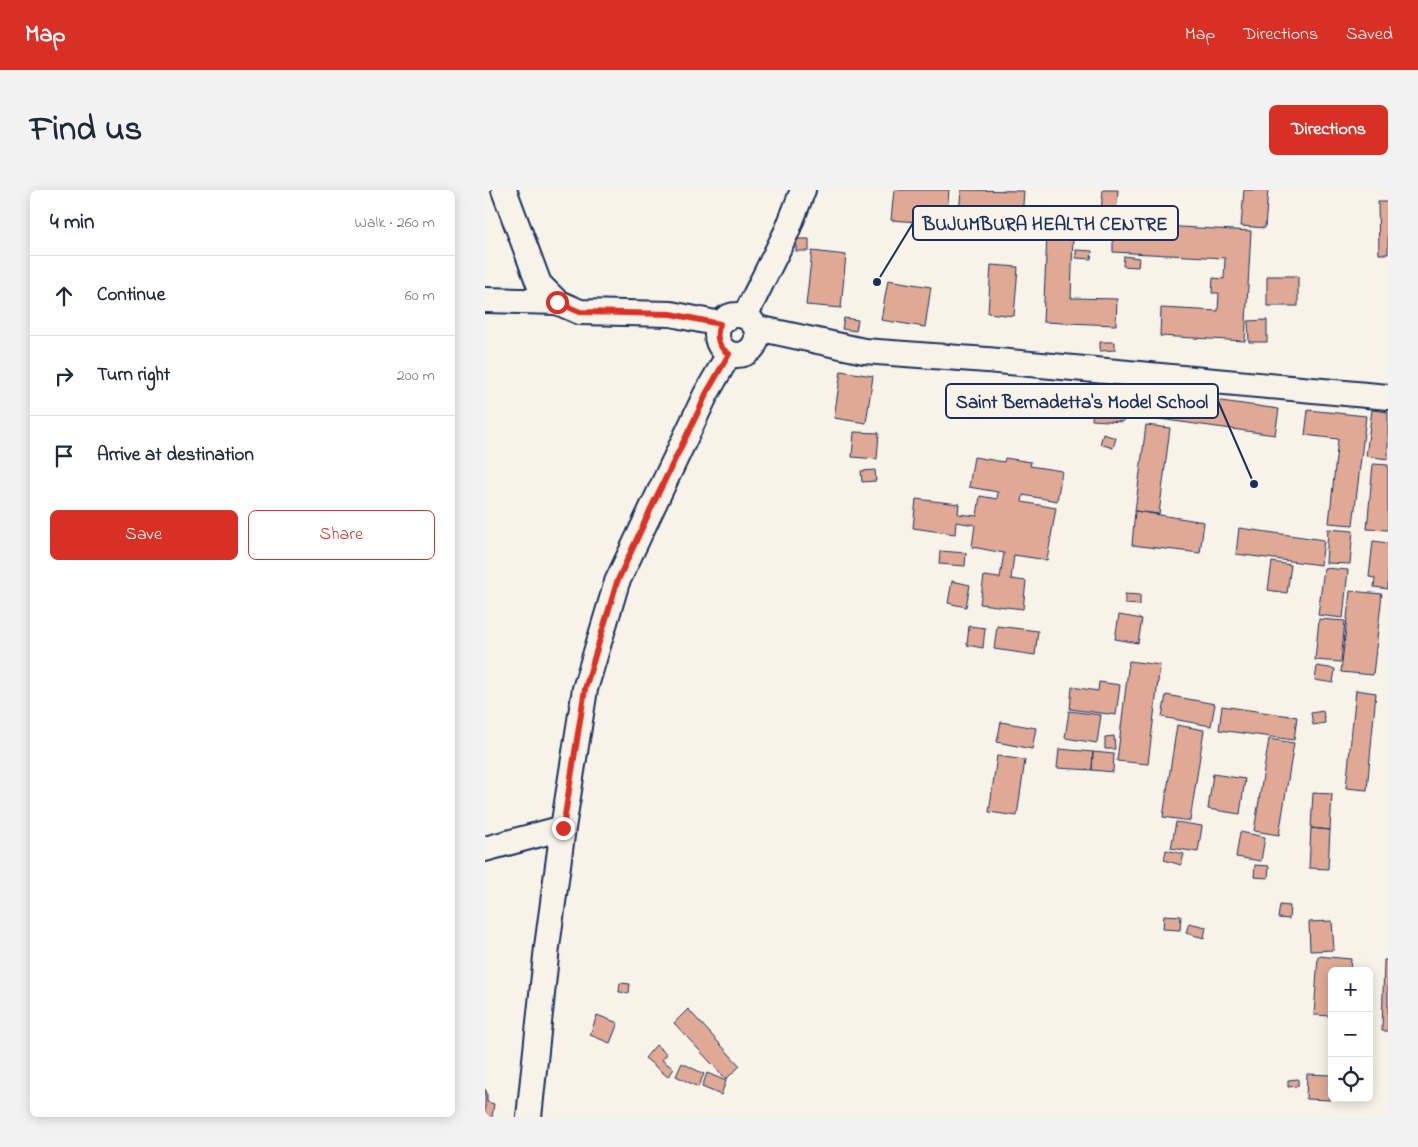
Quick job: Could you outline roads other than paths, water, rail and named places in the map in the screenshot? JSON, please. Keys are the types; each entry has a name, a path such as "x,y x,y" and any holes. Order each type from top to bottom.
{"street":[{"path":"505,190 539,284 557,302 580,312 671,314 720,324"},
{"path":"803,190 751,322 757,340 752,350 741,355 729,354 719,344 717,330 725,319 738,315 751,322 864,351 987,360 1388,398"},
{"path":"485,300 557,302"},
{"path":"529,1117 547,947 563,828 585,689 617,582 706,394 729,354"},
{"path":"485,849 563,828"}],"place":[{"name":"BUJUMBURA HEALTH CENTRE","path":"877,282"},
{"name":"Saint Bernadetta's Model School","path":"1254,484"}]}
